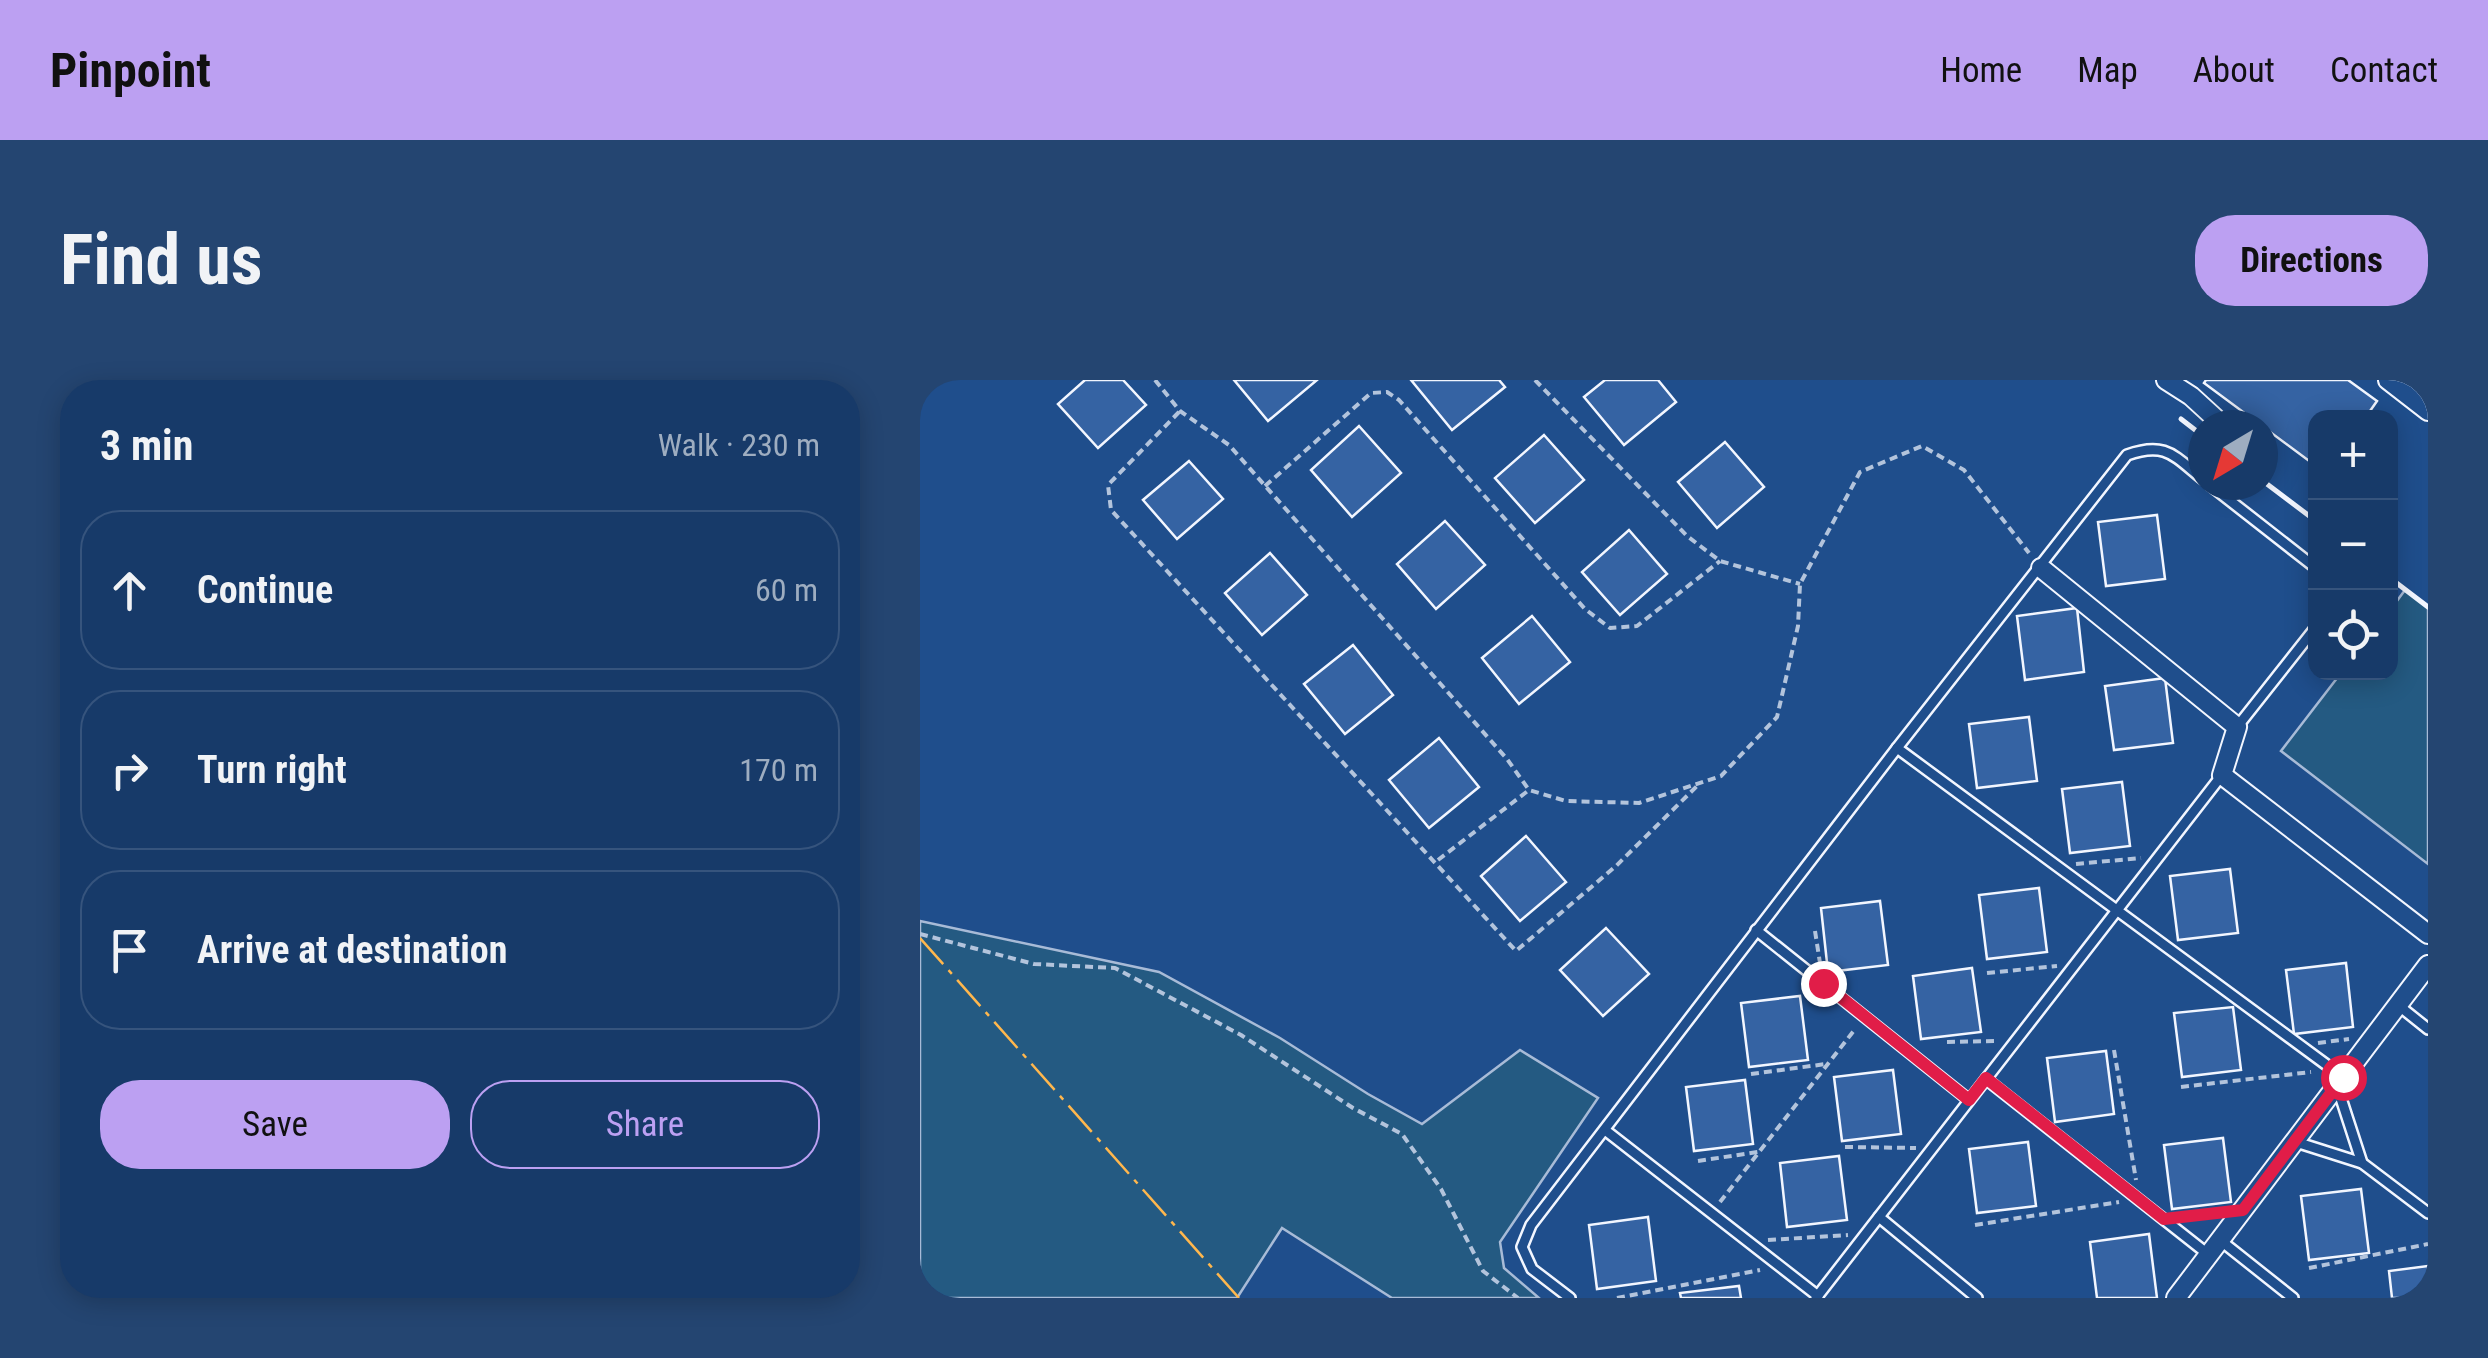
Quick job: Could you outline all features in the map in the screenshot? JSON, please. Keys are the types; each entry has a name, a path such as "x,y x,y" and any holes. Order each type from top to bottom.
{"street":[{"path":"2166,380 2196,388 2210,410"},
{"path":"2388,380 2428,411"},
{"path":"2041,568 2237,727 2222,774 2428,934"},
{"path":"2176,1298 2295,1141 2338,1077 2374,1037 2428,965"}],"lane":[{"path":"1570,1298 1532,1269 1522,1247 1531,1225 1897,748 2128,455 2150,447 2165,449 2188,467"},
{"path":"2229,500 2308,562"},
{"path":"2237,727 2308,637"},
{"path":"1897,748 2338,1077 2362,1163"},
{"path":"1605,1130 1817,1297 2222,774"},
{"path":"1756,930 1969,1100"},
{"path":"2398,1005 2428,1030"},
{"path":"1986,1078 2164,1219 2293,1298"},
{"path":"2295,1141 2362,1163 2428,1213"},
{"path":"1879,1216 1977,1298"}],"path":[{"path":"1155,380 1180,411 1229,445 1506,759 1528,790 1566,801 1639,803 1722,776 1778,717 1798,626 1800,584 1860,472 1922,446 1964,470 2041,568"},
{"path":"1535,380 1687,536 1720,561 1800,584"},
{"path":"1265,486 1371,393 1386,392 1399,400 1585,609 1610,628 1638,626 1720,561"},
{"path":"1180,411 1108,485 1111,510 1516,950 1616,866 1701,782"},
{"path":"1437,861 1528,790"},
{"path":"2056,866 2158,856"},
{"path":"1816,931 1823,983"},
{"path":"920,934 1034,964 1115,968 1241,1034 1353,1108 1402,1134 1441,1189 1483,1271 1518,1298"},
{"path":"1987,973 2074,965"},
{"path":"1712,1213 1865,1017"},
{"path":"2299,1045 2374,1037"},
{"path":"1947,1042 2016,1041"},
{"path":"1751,1074 1828,1063"},
{"path":"2181,1087 2338,1077"},
{"path":"1846,1147 1932,1148"},
{"path":"1698,1161 1760,1151"},
{"path":"2164,1219 2243,1210"},
{"path":"1748,1242 1865,1234"},
{"path":"2310,1268 2428,1244"},
{"path":"1617,1298 1780,1266"}],"shaded area":[{"path":"2405,590 2428,607 2428,864 2281,751 2336,680 2398,680 2398,600"},
{"path":"920,921 1159,972 1280,1038 1422,1124 1520,1050 1598,1098 1500,1242 1504,1268 1539,1298 1392,1298 1282,1228 1237,1298 920,1298"}],"building":[{"path":"1085,380 1123,380 1146,405 1098,448 1058,404"},
{"path":"1234,380 1317,380 1268,421"},
{"path":"1411,380 1499,380 1505,387 1452,430"},
{"path":"1605,380 1658,380 1676,402 1624,445 1584,397"},
{"path":"2348,380 2377,401 2371,410 2308,410 2308,460 2278,438 2278,410 2240,410 2204,383"},
{"path":"1359,426 1401,473 1352,517 1311,470"},
{"path":"1544,435 1584,480 1535,523 1495,478"},
{"path":"1725,442 1764,487 1717,528 1678,482"},
{"path":"1189,461 1223,499 1177,539 1143,500"},
{"path":"2157,515 2165,579 2106,586 2098,522"},
{"path":"1445,521 1485,565 1436,609 1397,564"},
{"path":"1629,530 1667,574 1620,615 1582,572"},
{"path":"1270,553 1307,595 1262,635 1225,593"},
{"path":"2077,608 2084,672 2025,680 2017,616"},
{"path":"1532,616 1570,662 1519,704 1482,658"},
{"path":"1353,645 1393,695 1345,734 1304,684"},
{"path":"2165,678 2173,743 2114,750 2105,686"},
{"path":"2029,717 2037,781 1977,788 1969,724"},
{"path":"1439,738 1479,787 1429,828 1389,780"},
{"path":"2122,782 2130,846 2070,853 2062,789"},
{"path":"1526,836 1566,882 1520,921 1481,876"},
{"path":"2230,869 2238,933 2178,940 2170,876"},
{"path":"2039,888 2047,952 1987,959 1979,895"},
{"path":"1880,901 1888,965 1828,972 1821,908"},
{"path":"1606,928 1649,974 1603,1016 1560,970"},
{"path":"2346,963 2353,1027 2294,1034 2286,970"},
{"path":"1972,968 1981,1032 1921,1039 1913,976"},
{"path":"1800,996 1808,1060 1749,1067 1741,1003"},
{"path":"2233,1007 2241,1070 2182,1077 2174,1013"},
{"path":"2106,1051 2114,1114 2055,1122 2047,1058"},
{"path":"1893,1070 1901,1134 1842,1141 1834,1077"},
{"path":"1745,1080 1753,1144 1694,1151 1686,1087"},
{"path":"2223,1138 2231,1202 2172,1209 2164,1145"},
{"path":"2028,1142 2036,1206 1977,1213 1969,1149"},
{"path":"1839,1156 1847,1220 1787,1227 1780,1163"},
{"path":"2361,1189 2369,1253 2309,1260 2301,1196"},
{"path":"1648,1217 1656,1281 1597,1289 1589,1225"},
{"path":"2149,1234 2157,1298 2097,1298 2090,1242"},
{"path":"2428,1266 2428,1298 2392,1298 2389,1271"},
{"path":"1739,1286 1741,1298 1681,1298 1680,1293"}],"wall":[{"path":"2414,380 2428,391"},
{"path":"2181,419 2188,424"},
{"path":"2278,492 2308,515"},
{"path":"2398,584 2428,607"}],"power":[{"path":"920,938 1239,1298"},
{"path":"920,1294 923,1298"}],"route":[{"path":"1823,983 1969,1100 1986,1078 2164,1219 2243,1210 2343,1077"}]}
